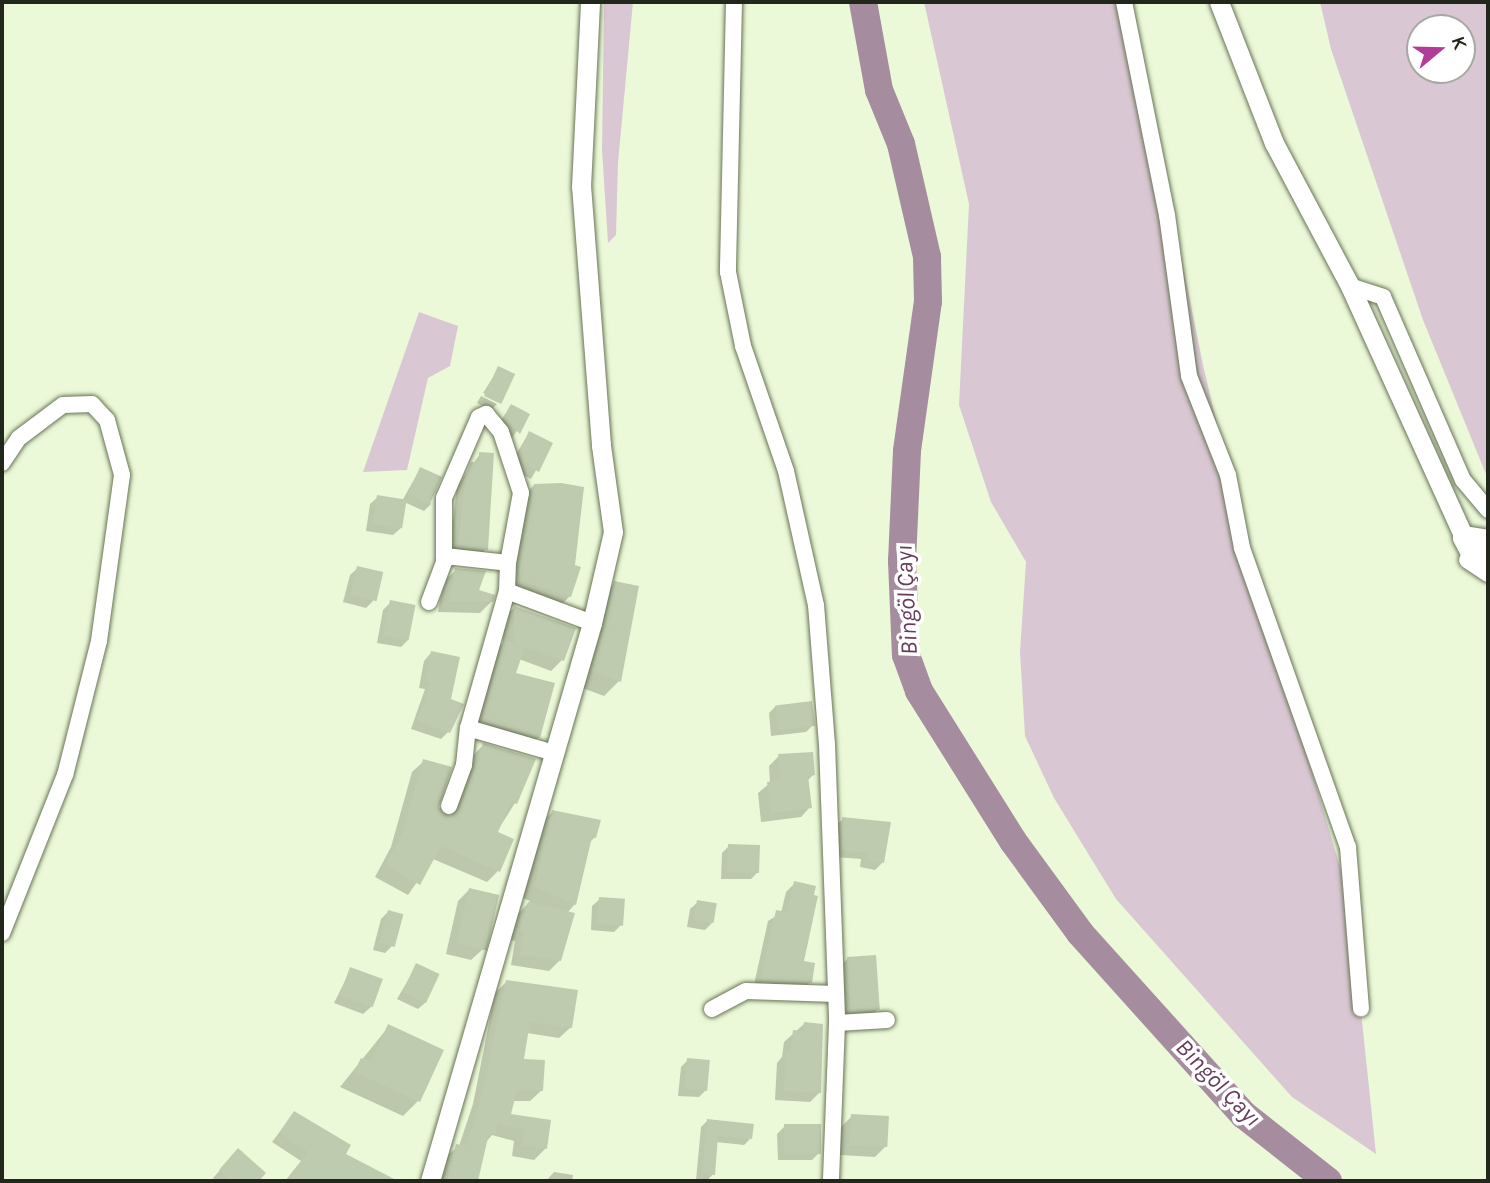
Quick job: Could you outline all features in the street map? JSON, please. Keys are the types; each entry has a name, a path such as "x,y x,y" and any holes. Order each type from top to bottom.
{"highway":[{"path":"1464,537 1488,541"},
{"path":"1464,537 1472,553 1488,561"}],"main road":[{"path":"430,1181 592,623 613,532 581,187 590,2"},
{"path":"1219,2 1275,143 1350,286 1464,537"}],"street":[{"path":"734,2 728,272 743,346 786,471 816,605 827,744 837,1023 831,1181"},
{"path":"1124,2 1167,215 1189,376 1227,475 1242,548 1348,847 1361,1008"},
{"path":"1350,286 1383,297 1463,480 1488,510"},
{"path":"2,463 19,438 63,405 92,404 107,420 122,475 99,641 65,775 2,933"},
{"path":"429,602 445,556 440,519 444,498 476,423 486,414 501,432 522,493 508,563 507,591 468,728 464,765 449,806"},
{"path":"1464,537 1466,559 1488,574"},
{"path":"445,556 508,563"},
{"path":"507,591 592,623"},
{"path":"468,728 554,753"},
{"path":"712,1009 746,991 836,994"},
{"path":"837,1023 887,1020"}],"shaded area":[{"path":"604,2 633,2 618,163 616,235 608,243 602,150"},
{"path":"924,2 1130,2 1203,365 1251,567 1349,897 1376,1154 1292,1097 1116,899 1054,798 1025,736 1020,652 1026,562 991,502 959,405 969,204"},
{"path":"1320,2 1488,2 1488,479 1423,320 1331,49"},
{"path":"419,312 458,326 450,366 428,378 407,470 363,472"}],"building":[{"path":"498,366 515,374 501,404 484,396"},
{"path":"511,404 530,414 520,434 503,418"},
{"path":"529,431 553,443 539,472 523,464 519,452"},
{"path":"479,452 494,453 488,550 458,547 466,474 471,462 479,462"},
{"path":"420,467 442,477 430,504 408,494"},
{"path":"561,483 584,487 575,565 581,567 571,597 518,580 534,484"},
{"path":"377,495 407,500 402,528 372,524"},
{"path":"357,566 383,572 377,601 350,595"},
{"path":"455,568 486,571 479,590 495,595 493,602 449,601"},
{"path":"614,581 639,586 621,682 591,671"},
{"path":"390,600 416,605 409,640 383,635"},
{"path":"514,606 576,628 564,661 525,647 516,673 555,683 540,738 481,721 504,640 514,644"},
{"path":"431,651 460,657 451,699 464,704 450,733 417,721 431,682 425,681"},
{"path":"812,701 815,726 778,730 775,706"},
{"path":"483,743 536,759 517,804 511,802 498,832 514,839 500,872 441,846 420,885 385,865 402,834 423,759 452,767 439,807 451,816 459,810"},
{"path":"813,752 815,775 808,776 812,808 771,813 767,782 780,780 778,754"},
{"path":"552,810 601,820 596,838 592,837 576,905 534,887"},
{"path":"842,817 891,822 884,863 866,860 867,853 841,850"},
{"path":"728,844 760,845 759,873 727,872"},
{"path":"794,881 816,886 814,895 818,896 804,961 815,963 812,983 761,980 776,910 787,912"},
{"path":"469,888 499,895 486,951 456,944"},
{"path":"599,897 625,899 623,926 597,924"},
{"path":"697,900 717,903 714,923 694,920"},
{"path":"528,902 575,913 561,961 520,955 524,931 519,930"},
{"path":"388,910 403,914 395,947 379,943"},
{"path":"876,955 880,1010 851,1012 847,957"},
{"path":"416,963 440,974 426,1003 402,992"},
{"path":"350,967 383,979 373,1007 340,995"},
{"path":"506,980 578,990 572,1028 530,1022 524,1059 545,1060 543,1091 517,1090 511,1114 551,1120 547,1149 522,1145 525,1130 498,1123 495,1135 489,1133 478,1181 447,1181 456,1144 466,1146 483,1091"},
{"path":"804,1022 823,1024 821,1093 784,1091 786,1051 791,1051 793,1030 803,1031"},
{"path":"388,1024 444,1050 420,1102 354,1072 361,1058 371,1062"},
{"path":"687,1058 710,1060 707,1091 684,1089"},
{"path":"294,1111 351,1145 346,1154 398,1181 288,1181 308,1152 279,1133"},
{"path":"851,1114 889,1116 887,1147 849,1145"},
{"path":"707,1119 754,1124 752,1139 718,1136 715,1175 702,1174"},
{"path":"784,1124 821,1124 821,1154 784,1154"},
{"path":"238,1148 266,1173 259,1181 232,1181 219,1170"}],"waterway":[{"name":"Bingöl Çayı","path":"863,2 879,90 901,144 927,257 928,301 907,451 902,561 906,655 919,691 1013,841 1080,933 1244,1115 1328,1181"}]}
